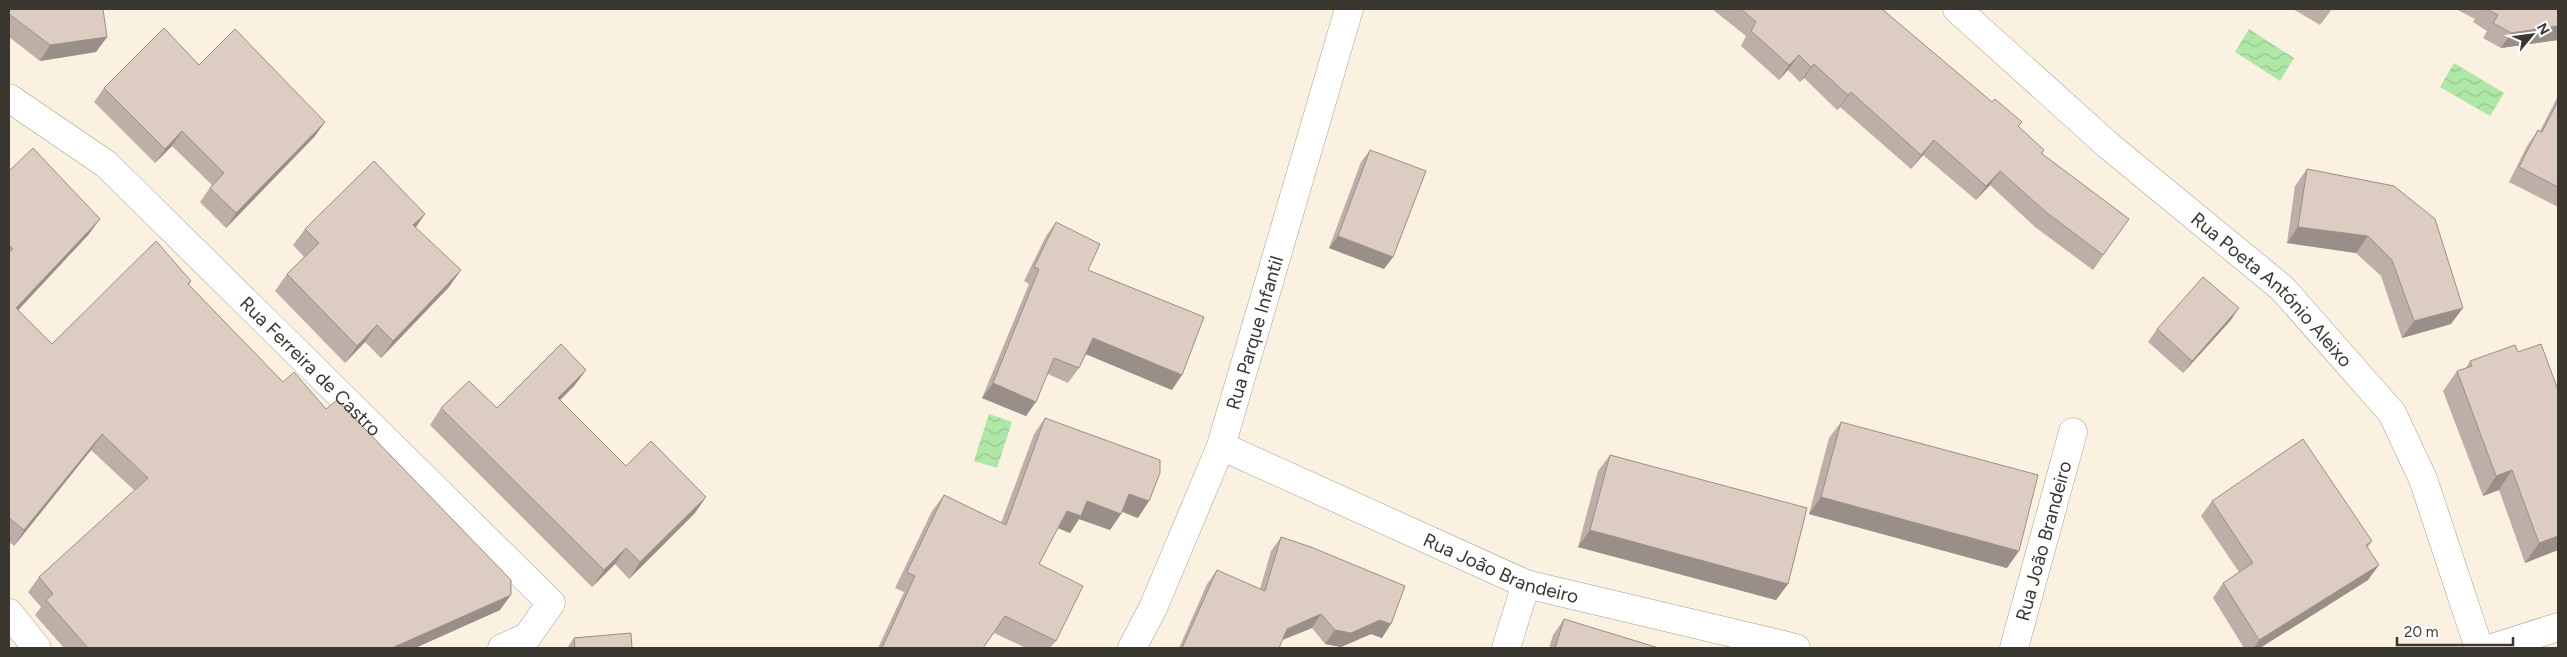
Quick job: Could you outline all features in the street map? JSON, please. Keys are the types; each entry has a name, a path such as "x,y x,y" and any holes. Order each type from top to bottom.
{"street":[{"name":"Rua Parque Infantil","path":"1132,648 1153,608 1221,446 1349,9"},
{"name":"Rua Poeta António Aleixo","path":"1956,9 2109,146 2283,289 2392,413 2423,479 2479,648"},
{"name":"Rua Ferreira de Castro","path":"9,98 106,164 551,603 527,637 502,648"},
{"name":"Rua João Brandeiro","path":"2014,648 2073,432"},
{"name":"Rua João Brandeiro","path":"1221,446 1526,584 1796,648"},
{"path":"1506,648 1526,584"},
{"path":"9,613 34,647"},
{"path":"2492,648 2558,627"}],"water":[{"path":"2249,29 2294,58 2280,81 2235,52"},
{"path":"2454,63 2504,93 2490,116 2440,87"},
{"path":"989,414 1012,422 997,468 974,461"}],"building":[{"path":"9,9 103,9 107,37 50,45 9,14"},
{"path":"1741,9 1882,9 1992,102 1995,99 2022,122 2018,126 2044,150 2041,153 2129,219 2103,255 2046,212 2000,171 1986,186 1934,140 1921,155 1851,92 1848,95 1814,64 1811,67 1799,55 1789,65 1751,31 1756,22"},
{"path":"2486,9 2558,9 2558,26 2511,33 2493,23 2498,15"},
{"path":"164,28 199,65 235,29 325,122 236,213 210,188 224,173 182,131 165,149 104,88"},
{"path":"2558,101 2558,187 2519,167 2538,130 2542,132"},
{"path":"33,148 100,219 16,308 52,344 156,241 191,281 188,284 283,382 294,372 326,409 337,400 511,580 511,595 392,648 88,648 46,600 53,594 39,577 148,478 102,434 24,530 9,518 9,252 13,249 9,245 9,171"},
{"path":"1370,150 1426,171 1393,257 1338,236"},
{"path":"374,161 425,214 413,225 461,270 393,341 377,325 357,346 287,274 319,243 305,229"},
{"path":"2307,169 2394,186 2435,219 2463,308 2414,321 2392,260 2368,236 2298,227"},
{"path":"1056,222 1100,244 1088,270 1204,317 1182,375 1093,338 1079,368 1054,358 1036,402 993,383 1039,269 1034,267"},
{"path":"2203,277 2239,308 2192,361 2157,329"},
{"path":"561,344 586,370 558,398 626,466 651,441 706,497 640,562 626,548 604,570 441,408 469,381 497,408"},
{"path":"2541,344 2558,390 2558,536 2539,543 2512,470 2496,476 2457,371 2472,366 2470,361 2515,345 2518,352"},
{"path":"1045,418 1160,460 1160,473 1149,501 1129,494 1121,514 1087,501 1081,516 1067,511 1039,564 1083,586 1056,641 1005,616 983,648 882,648 915,576 907,572 944,495 1006,525"},
{"path":"1841,422 2038,475 2019,551 1821,497"},
{"path":"2303,439 2372,541 2366,545 2379,565 2259,640 2223,583 2253,563 2212,501"},
{"path":"1610,455 1807,508 1788,584 1590,530"},
{"path":"1281,537 1311,547 1405,586 1391,624 1380,620 1351,633 1335,630 1321,614 1287,629 1279,648 1182,648 1217,570 1265,591"},
{"path":"1564,619 1659,648 1555,648"},
{"path":"631,633 632,648 575,648 574,638"}]}
